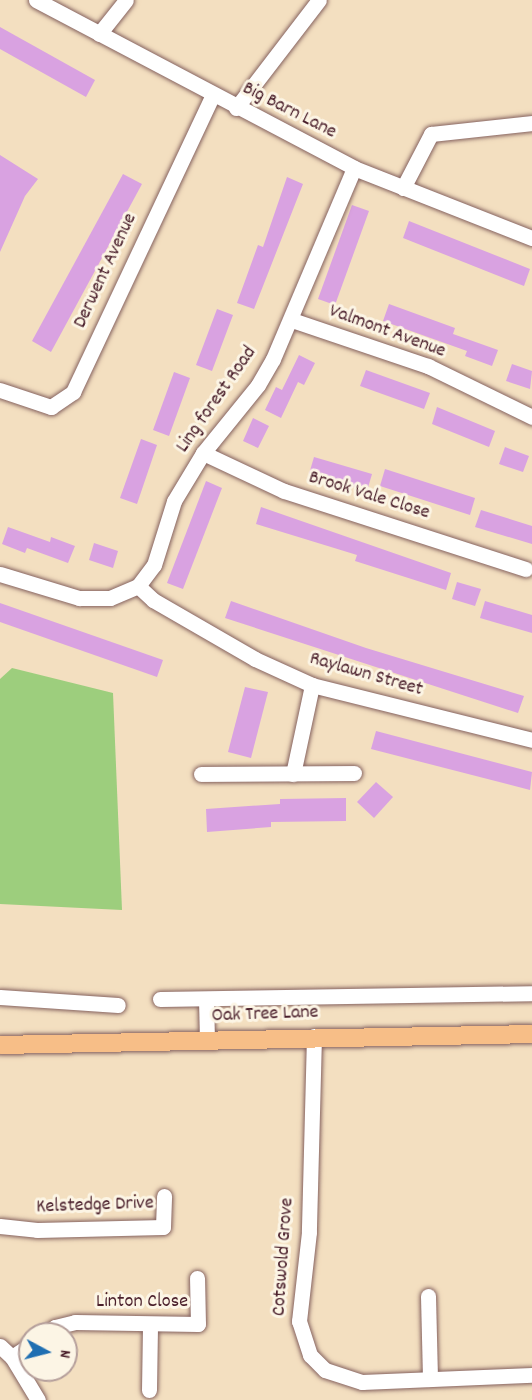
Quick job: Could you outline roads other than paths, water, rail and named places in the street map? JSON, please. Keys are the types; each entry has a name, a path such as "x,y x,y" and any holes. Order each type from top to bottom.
{"main road":[{"name":"Oak Tree Lane","path":"0,1045 314,1036 532,1034"}],"street":[{"name":"Big Barn Lane","path":"36,0 236,108 354,168 532,238"},
{"path":"99,34 126,0"},
{"path":"236,108 319,0"},
{"name":"Derwent Avenue","path":"0,390 51,407 73,392 213,95"},
{"path":"403,188 431,134 532,123"},
{"name":"Ling forest Road","path":"138,586 153,565 174,501 203,453 258,385 292,321 354,168"},
{"name":"Valmont Avenue","path":"292,321 428,366 532,417"},
{"name":"Brook Vale Close","path":"203,453 284,491 526,569"},
{"path":"0,574 79,598 110,598 138,586"},
{"name":"Raylawn Street","path":"138,586 153,600 255,659 312,685 532,740"},
{"path":"293,774 312,685"},
{"path":"201,774 354,773"},
{"name":"Oak Tree Lane","path":"160,999 532,993"},
{"path":"0,997 118,1005"},
{"path":"206,999 207,1040"},
{"name":"Cotswold Grove","path":"314,1036 309,1232 299,1321 309,1355 325,1370 344,1379 387,1383 532,1375"},
{"name":"Kelstedge Drive","path":"0,1226 37,1230 163,1227 164,1196"},
{"name":"Linton Close","path":"78,1322 198,1324 197,1278"},
{"path":"428,1296 430,1379"},
{"path":"149,1390 150,1325"},
{"path":"0,1346 12,1358 38,1400"},
{"path":"12,1358 18,1354"}]}
